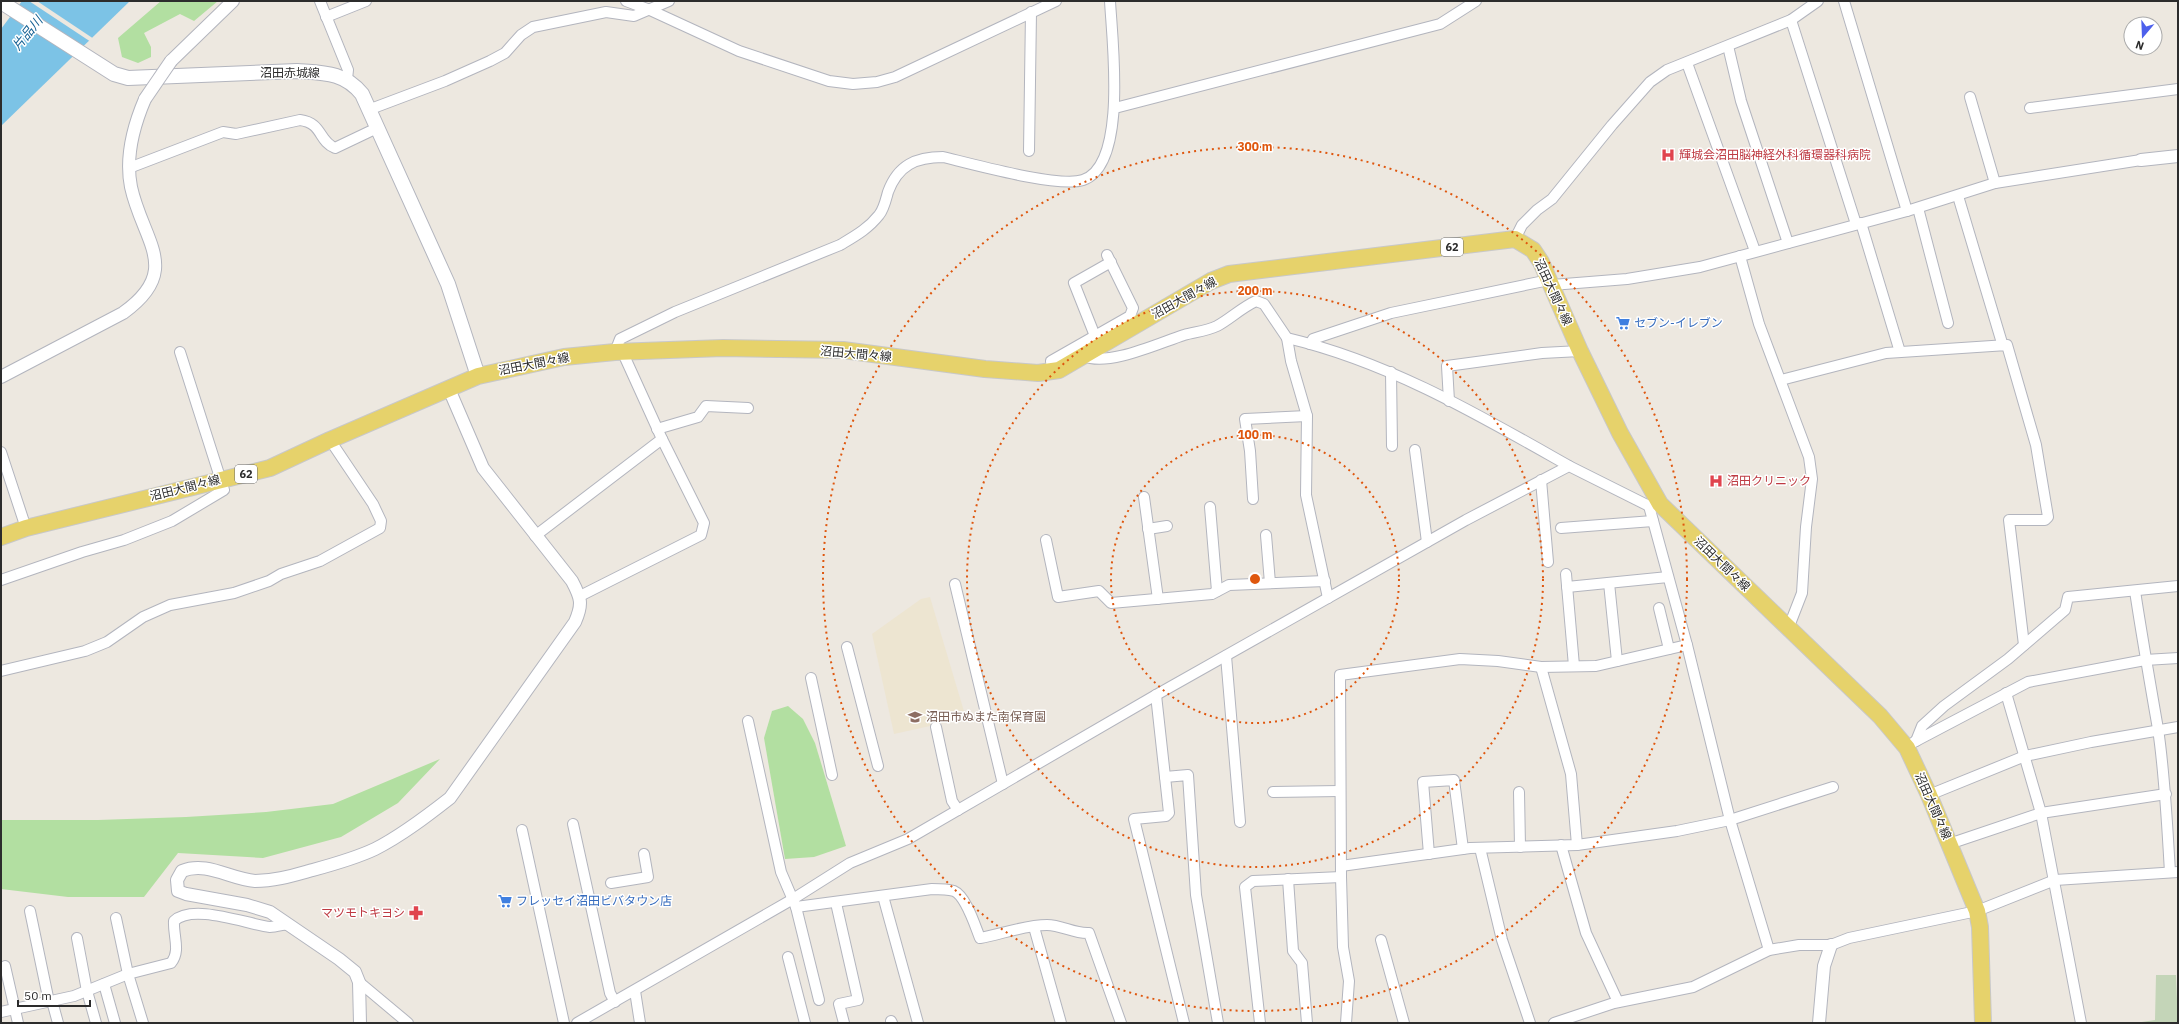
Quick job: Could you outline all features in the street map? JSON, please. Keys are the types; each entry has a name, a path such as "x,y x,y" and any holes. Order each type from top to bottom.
{"main road":[{"name":"沼田赤城線","path":"1,2 114,74 140,79 297,71 325,73 347,79 362,94 448,284 478,376"},
{"name":"沼田大間々線","path":"1,537 26,528 270,468 330,440 478,376 564,357 618,352 722,348 843,350 985,369 1038,373 1059,370 1211,281 1229,274 1515,239 1533,250 1550,283 1580,351 1654,505 1788,628 1911,745 1929,795 1977,911 1980,927 1983,1023"}],"street":[{"path":"1,377 123,313 138,302 149,289 155,276 155,257 134,200 129,168 131,140 145,99 171,61 233,1"},
{"path":"320,1 348,70 347,79"},
{"path":"326,17 366,1"},
{"path":"626,1 650,10 739,51 829,81 853,84 877,82 896,77 1056,1"},
{"path":"368,110 444,81 490,61 505,53 521,35 533,27 606,12 634,16 669,1"},
{"path":"580,596 701,536 704,523 618,352 620,339 675,312 840,245 864,231 880,214 891,186 900,171 909,164 920,160 943,157 1049,180 1082,181 1095,174 1103,164 1108,148 1115,108 1110,1"},
{"path":"1115,108 1440,24 1459,6 1476,1"},
{"path":"1515,239 1522,225 1537,210 1552,199 1612,125 1650,82 1667,70 1791,20 1818,1"},
{"path":"1844,1 1907,211"},
{"path":"1029,151 1031,12"},
{"path":"1791,20 1900,352"},
{"path":"1728,46 1741,101 1788,243"},
{"path":"1687,62 1755,251"},
{"path":"2030,108 2178,89"},
{"path":"1970,97 1995,183"},
{"path":"129,168 223,132 236,134 300,120 310,121 317,126 326,142 335,148 377,128"},
{"path":"1310,344 1313,339 1391,313 1550,283 1628,279 1700,267 1918,208 1995,183 2140,160 2178,156"},
{"path":"1958,196 2002,343"},
{"path":"1918,208 1948,323"},
{"path":"1740,256 1759,324 1809,457 1812,479 1806,527 1802,593 1788,628"},
{"path":"1052,371 1051,361 1095,336 1130,316 1133,308 1109,258 1074,283 1095,336"},
{"path":"1084,356 1092,360 1103,359 1144,350 1216,326 1240,309 1256,301 1264,304 1287,338 1291,361 1307,416 1306,495 1328,598"},
{"path":"1287,338 1310,344 1391,372 1449,401 1569,466 1654,505 1652,521 1687,645 1730,820 1769,950"},
{"path":"1781,380 1886,353 2002,343 2007,345 2036,445 2048,518 2046,520 2009,520 2024,645"},
{"path":"1449,401 1447,366 1542,353 1580,351"},
{"path":"1,580 82,552 124,540 172,521 224,490 180,352"},
{"path":"1391,372 1392,446"},
{"path":"360,1023 359,982 355,972 344,963 270,912 247,905 186,894 178,891 177,880 182,871 191,867 200,867 242,879 276,880 344,861 375,849 426,816 450,798 575,622 580,609 580,596 572,581 535,536 483,468 448,389"},
{"path":"657,429 698,417 706,406 748,408"},
{"path":"1253,499 1250,451 1245,419 1307,416"},
{"path":"535,536 662,439"},
{"path":"1,671 85,651 107,642 142,617 170,605 191,599 234,593 269,581 282,574 320,561 380,528 382,521 330,440"},
{"path":"1416,450 1427,542"},
{"path":"1,452 26,528"},
{"path":"577,1023 795,903 850,863 908,839 1156,695 1427,542 1569,466"},
{"path":"1541,480 1548,562"},
{"path":"1144,497 1158,599"},
{"path":"1210,507 1217,591"},
{"path":"1561,528 1652,521"},
{"path":"1148,529 1167,526"},
{"path":"1266,535 1270,583"},
{"path":"1046,540 1058,597 1099,591 1111,603 1212,594 1229,584 1325,581"},
{"path":"1566,574 1574,666"},
{"path":"1567,587 1668,576"},
{"path":"1609,583 1616,661"},
{"path":"955,584 1003,784"},
{"path":"1911,745 1922,726 1944,706 2024,645 2065,610 2068,597 2178,586"},
{"path":"1554,1023 1618,1002 1692,986 1769,950 1799,944 1831,946 1849,938 1977,911 2055,880 2174,872 2158,729 2145,660 2135,591"},
{"path":"1659,608 1669,649"},
{"path":"1346,1023 1349,981 1343,947 1340,791 1340,674 1460,659 1498,661 1541,667 1596,666 1687,645"},
{"path":"847,647 878,766"},
{"path":"1226,656 1240,822"},
{"path":"1911,745 2028,682 2145,660 2178,658"},
{"path":"1541,667 1571,774 1577,845"},
{"path":"810,678 832,775"},
{"path":"2006,693 2041,813 2055,880 2081,1023"},
{"path":"1156,695 1169,813 1166,816 1134,819 1184,1023"},
{"path":"748,721 781,872 795,903 819,1000"},
{"path":"936,727 952,801 958,810"},
{"path":"1929,795 2025,756 2158,729 2178,727"},
{"path":"1165,777 1188,775 1196,895 1218,1023"},
{"path":"1429,854 1423,782 1454,780 1463,849"},
{"path":"1341,866 1463,849 1577,845 1677,831 1730,820 1833,787"},
{"path":"1273,792 1340,791"},
{"path":"1519,792 1520,847"},
{"path":"1949,844 2041,813 2166,794"},
{"path":"573,824 610,994 615,1002"},
{"path":"522,830 564,1023"},
{"path":"1561,845 1586,933 1618,1002"},
{"path":"1480,848 1502,940 1530,1023"},
{"path":"611,884 648,877 644,854"},
{"path":"1260,1023 1245,887 1253,881 1341,877"},
{"path":"1288,879 1293,951 1302,963 1306,1023"},
{"path":"795,903 836,903 932,888 955,891 962,896 980,938 1047,925 1064,928 1078,934 1089,933 1121,1023"},
{"path":"883,896 918,1023"},
{"path":"836,903 858,1000 839,1004 844,1023"},
{"path":"30,911 50,1001 58,1023"},
{"path":"1,1012 87,991 128,974 171,963 175,958 176,951 174,922 185,915 209,915 271,927 288,924"},
{"path":"116,918 128,974 143,1023"},
{"path":"1034,927 1061,1023"},
{"path":"77,938 87,991 96,1023"},
{"path":"1381,940 1404,1023"},
{"path":"1819,1023 1824,966 1831,946"},
{"path":"788,957 805,1023"},
{"path":"5,966 18,1023"},
{"path":"359,982 408,1023"},
{"path":"104,984 114,1023"},
{"path":"635,991 640,1023"}],"shaded area":[{"path":"930,597 966,718 894,734 872,634 921,599"}],"green space":[{"path":"161,1 218,1 194,21 180,14 144,33 151,47 151,57 138,63 122,57 118,38"},
{"path":"788,706 803,719 815,743 846,846 814,857 785,859 764,738 772,711"},
{"path":"440,759 398,803 341,837 263,858 178,853 144,897 68,897 1,889 1,820 98,820 186,817 266,812 333,804"},
{"path":"2156,975 2176,975 2178,1023 2135,1023 2155,1020"}],"water":[{"name":"片品川","path":"22,1 130,1 1,126 1,29"}],"pier":[{"path":"29,1 37,1 94,39 91,42"}],"place":[{"name":"輝城会沼田脳神経外科循環器科病院","path":"1668,155"},
{"name":"セブン-イレブン","path":"1623,323"},
{"name":"沼田クリニック","path":"1716,481"},
{"name":"沼田市ぬまた南保育園","path":"915,717"},
{"name":"フレッセイ沼田ビバタウン店","path":"505,901"},
{"name":"マツモトキヨシ","path":"416,913"}]}
